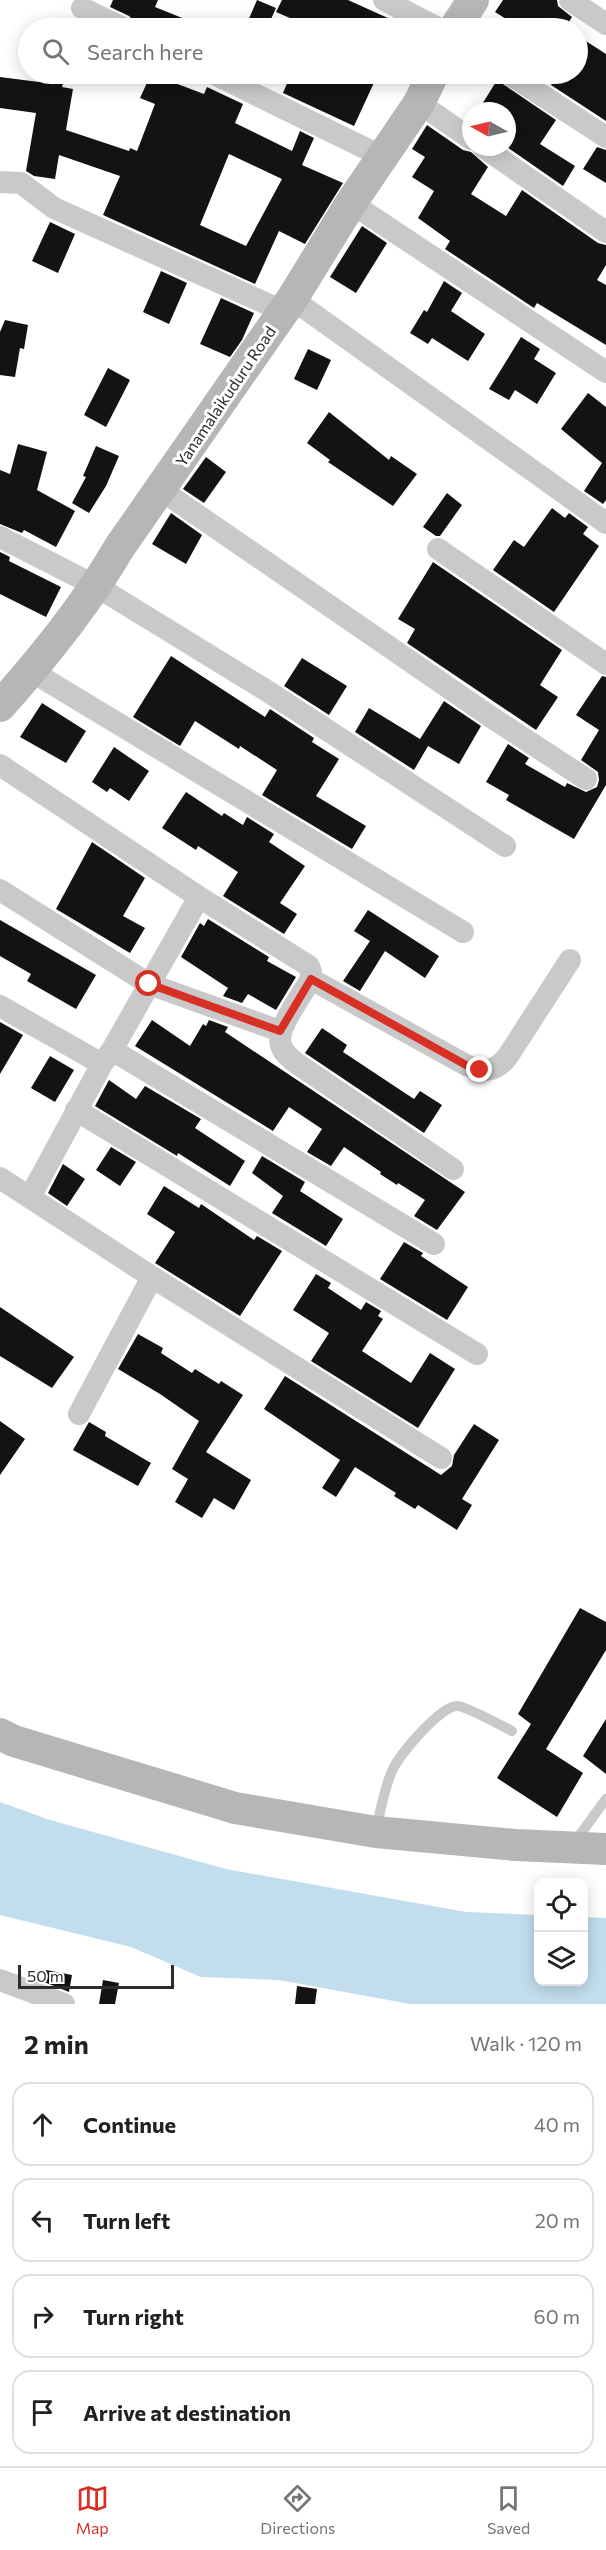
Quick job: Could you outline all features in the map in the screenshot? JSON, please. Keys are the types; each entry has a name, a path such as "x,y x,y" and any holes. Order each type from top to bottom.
{"street":[{"path":"384,0 419,18"},
{"path":"461,18 473,0"},
{"path":"570,0 606,24"},
{"path":"82,8 102,18"},
{"path":"234,84 382,157"},
{"name":"Yanamalaikuduru Road","path":"0,706 31,671 96,586 119,548 288,305 351,202 419,103 428,84"},
{"path":"524,84 606,137"},
{"path":"419,103 462,133"},
{"path":"496,156 606,232"},
{"path":"0,182 21,183 54,208 288,305 606,523"},
{"path":"351,202 606,372"},
{"path":"161,490 586,779"},
{"path":"0,537 96,586 264,689 506,846"},
{"path":"438,549 606,664"},
{"path":"31,671 463,932"},
{"path":"0,765 199,897 309,966 311,979 280,1031 279,1042 284,1052 296,1063 453,1169"},
{"path":"0,890 149,984 280,1031"},
{"path":"30,1197 76,1110 199,897"},
{"path":"311,979 466,1065 492,1071 501,1066 570,960"},
{"path":"0,1006 107,1057 435,1244"},
{"path":"76,1110 477,1354"},
{"path":"0,1178 152,1277 441,1458"},
{"path":"79,1414 152,1277"},
{"path":"0,1734 25,1744 235,1808 376,1832 515,1845 606,1849"},
{"path":"0,1980 24,1998 64,2004"}],"lane":[{"path":"376,1832 389,1781 396,1764 429,1724 445,1709 458,1706 513,1731"},
{"path":"571,1847 606,1799"}],"water":[{"path":"0,1802 50,1820 226,1869 466,1912 534,1915 534,1986 588,1986 588,1917 606,1918 606,2004 410,2004 279,1980 201,1977 131,1947 0,1915"}],"building":[{"path":"113,0 158,0 155,7 182,18 131,18 110,7"},
{"path":"257,0 276,8 272,18 249,18"},
{"path":"282,0 348,0 388,18 290,18 276,12"},
{"path":"503,0 557,0 558,6 572,17 504,18 495,12"},
{"path":"588,42 606,54 606,121 551,85 588,84"},
{"path":"0,77 18,79 18,84 63,84 62,87 73,89 66,130 129,151 130,148 137,151 155,104 140,98 146,84 178,84 204,94 207,87 243,104 235,123 292,151 300,131 314,138 302,165 343,183 305,244 279,231 255,284 103,215 120,176 59,155 55,179 34,176 26,171 36,113 0,108","holes":["229,154 282,179 246,246 200,225"]},
{"path":"287,84 373,84 354,126 283,93"},
{"path":"495,84 503,84 556,120 540,144 575,166 563,186 516,153 516,102 484,102"},
{"path":"427,125 462,149 462,156 476,156 488,167 471,194 506,216 522,190 598,243 606,245 606,265 597,280 606,285 606,345 537,303 534,308 445,249 450,241 418,218 434,191 412,177 425,157 412,149"},
{"path":"597,147 606,150 606,183 583,169"},
{"path":"50,222 75,234 58,273 32,261"},
{"path":"362,226 387,243 356,293 330,277"},
{"path":"161,271 187,283 169,324 143,312"},
{"path":"444,281 462,293 451,311 485,334 468,361 432,338 428,344 410,333 424,310 427,312"},
{"path":"221,298 254,313 242,340 230,357 200,344"},
{"path":"5,320 28,325 24,349 20,348 15,377 0,375 0,332"},
{"path":"521,337 540,349 534,359 556,373 537,404 515,390 509,400 489,389"},
{"path":"308,349 331,360 317,390 294,379"},
{"path":"108,368 130,380 106,427 84,415"},
{"path":"588,393 606,407 606,500 603,504 584,491 602,463 561,429"},
{"path":"329,412 389,460 391,456 417,474 393,506 328,462 330,460 307,443"},
{"path":"18,444 47,452 37,490 75,511 56,547 24,530 22,533 0,524 0,470 10,474"},
{"path":"96,446 119,456 106,486 89,513 72,503 86,477 83,476"},
{"path":"206,457 226,472 204,503 183,489"},
{"path":"447,493 462,505 440,536 436,536 423,527"},
{"path":"552,508 565,518 569,513 588,527 583,534 599,546 554,612 493,570 514,540 524,547"},
{"path":"171,513 202,535 186,564 152,544"},
{"path":"0,552 10,557 9,561 61,587 46,617 0,594"},
{"path":"433,562 562,650 540,685 558,697 536,730 407,643 415,629 398,619"},
{"path":"171,656 265,717 270,709 314,738 312,742 339,759 316,796 366,826 352,849 262,795 277,770 240,746 239,749 195,721 180,746 133,717"},
{"path":"302,658 347,686 329,715 284,686"},
{"path":"602,676 606,677 606,785 574,839 506,800 509,795 486,782 508,744 529,758 525,764 565,787 567,783 586,792 597,787 598,772 581,760 599,730 576,715"},
{"path":"444,701 481,726 459,764 428,746 414,770 355,732 369,708 420,739"},
{"path":"42,703 86,731 66,763 20,737"},
{"path":"114,747 149,771 129,801 110,788 107,792 92,782"},
{"path":"186,792 222,816 224,813 243,825 247,817 274,834 269,842 305,866 280,903 297,914 284,934 223,896 238,872 198,846 196,850 162,828"},
{"path":"92,842 145,878 123,916 145,928 130,953 56,909"},
{"path":"368,910 439,956 425,978 385,951 360,991 343,981 370,941 354,931"},
{"path":"208,919 269,957 267,961 296,977 276,1010 248,994 242,1003 223,996 228,988 181,957 200,923 204,926"},
{"path":"0,920 96,975 76,1009 27,981 31,974 0,956"},
{"path":"152,1020 190,1046 203,1024 206,1026 209,1020 228,1027 225,1032 465,1192 437,1230 414,1216 425,1200 380,1174 381,1172 344,1147 331,1166 307,1152 322,1129 289,1107 273,1131 135,1046"},
{"path":"0,1022 23,1035 0,1074"},
{"path":"322,1028 347,1045 343,1052 414,1099 420,1091 442,1105 424,1133 305,1053"},
{"path":"50,1056 74,1070 55,1102 31,1088"},
{"path":"109,1080 136,1099 145,1086 201,1119 195,1128 245,1161 230,1186 178,1153 177,1156 95,1106"},
{"path":"111,1147 136,1162 120,1186 96,1170"},
{"path":"262,1156 305,1182 300,1191 343,1219 326,1246 272,1213 283,1196 252,1173"},
{"path":"63,1164 85,1179 67,1206 48,1193"},
{"path":"164,1186 199,1208 201,1204 254,1240 257,1236 282,1251 240,1316 155,1263 175,1232 147,1214"},
{"path":"404,1242 423,1253 421,1256 468,1287 447,1320 380,1279"},
{"path":"316,1274 331,1283 328,1288 361,1310 366,1302 381,1311 378,1316 383,1319 362,1351 411,1383 430,1353 455,1369 418,1428 311,1361 329,1333 293,1310"},
{"path":"0,1307 74,1357 52,1388 0,1356"},
{"path":"138,1334 163,1348 161,1353 192,1373 195,1369 219,1384 221,1381 243,1395 206,1452 251,1480 234,1510 214,1498 202,1518 175,1502 188,1479 172,1469 199,1421 118,1369"},
{"path":"285,1376 441,1475 452,1466 454,1455 474,1424 499,1440 462,1499 472,1505 457,1530 418,1505 415,1509 394,1496 396,1493 355,1467 336,1497 322,1488 340,1460 264,1409"},
{"path":"0,1421 25,1439 0,1475"},
{"path":"89,1422 106,1432 105,1436 151,1463 138,1486 73,1450"},
{"path":"580,1608 606,1622 606,1650 546,1749 583,1773 557,1817 497,1778 531,1724 518,1714"},
{"path":"606,1719 606,1774 583,1756"},
{"path":"46,1970 72,1975 69,1992 44,1982"},
{"path":"103,1980 119,1983 115,2004 99,2004"},
{"path":"297,1986 317,1989 315,2004 295,2004"}],"route":[{"path":"149,984 280,1031 311,979 466,1065 480,1070"}]}
